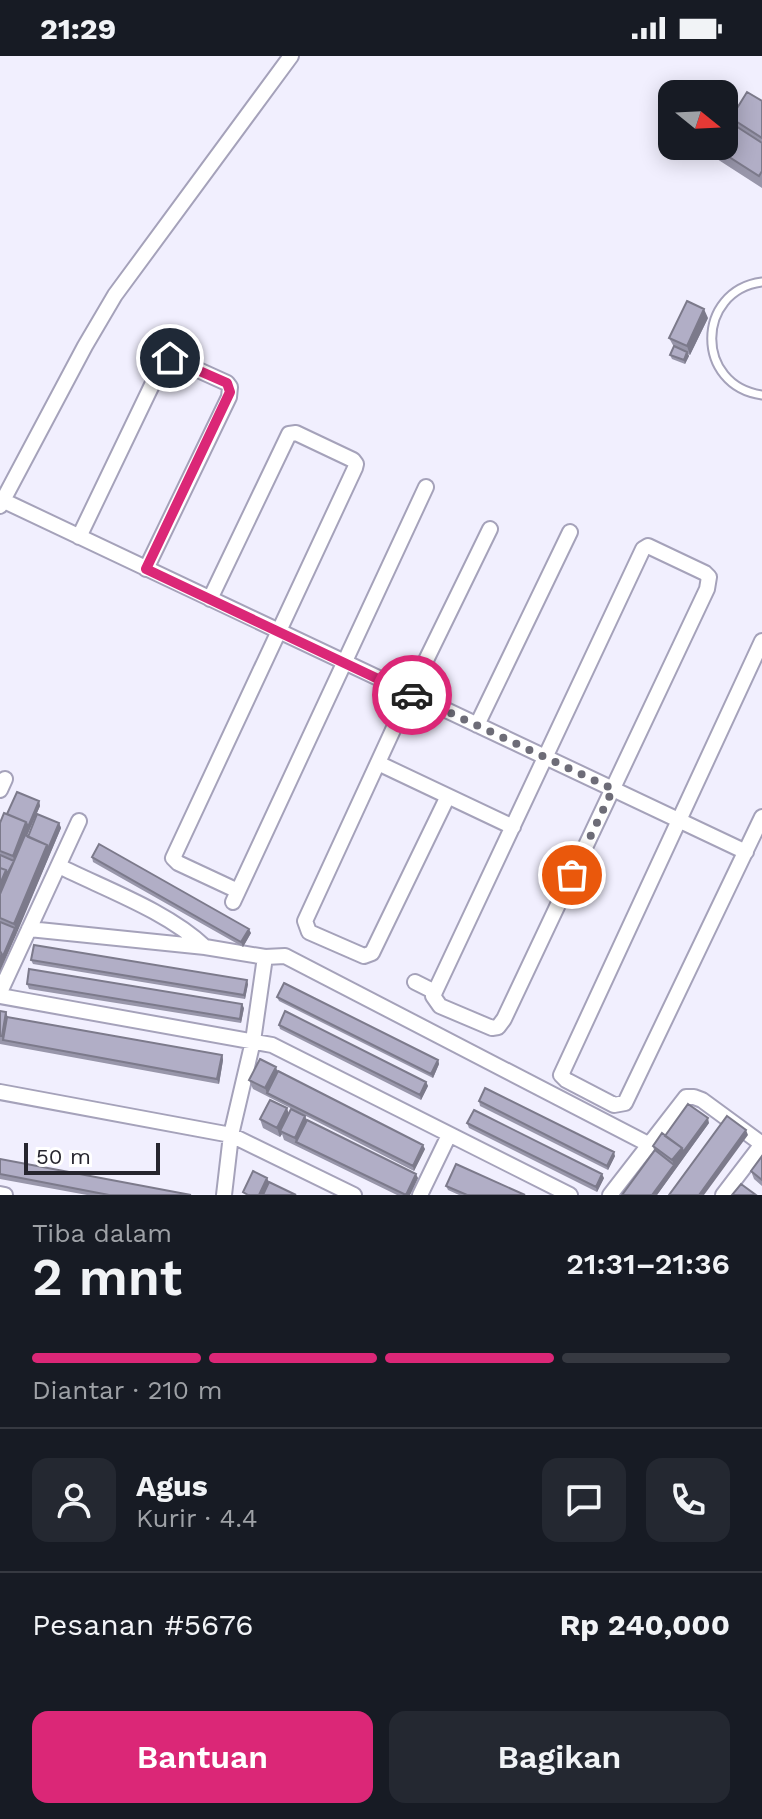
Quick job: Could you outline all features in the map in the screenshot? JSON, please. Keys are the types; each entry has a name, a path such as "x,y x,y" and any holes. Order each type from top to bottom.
{"street":[{"path":"291,56 115,295 1,502 746,852"},
{"path":"79,537 164,360 174,359 227,383 230,387 229,397 146,569"},
{"path":"210,599 289,434 296,433 356,464 173,858 235,897 426,487"},
{"path":"448,796 372,953 364,956 309,932 305,921 490,529"},
{"path":"477,725 570,532"},
{"path":"648,546 705,573 709,582 613,789 498,1027 492,1028 440,1006 436,1002 435,992 643,549 648,546"},
{"path":"762,641 561,1075 566,1080 614,1105 625,1103 762,817"},
{"path":"378,763 513,827"},
{"path":"79,821 0,994 272,1045 570,1195"},
{"path":"59,866 160,916 205,947"},
{"path":"29,929 205,947 265,957 285,956 648,1144"},
{"path":"224,1195 231,1135 253,1041 265,957"},
{"path":"415,982 435,992"},
{"path":"0,1092 231,1135 354,1195"},
{"path":"610,1195 682,1100 689,1096 702,1100 762,1144 723,1195"},
{"path":"420,1195 449,1135"}],"lane":[{"path":"762,282 744,286 725,301 714,322 711,345 726,377 745,391 762,395"}],"building":[{"path":"747,92 762,101 762,138 738,123 738,107"},
{"path":"738,127 762,143 762,171 759,176 734,160 738,160"},
{"path":"687,301 704,309 687,346 669,338"},
{"path":"674,346 687,352 684,360 670,355"},
{"path":"17,792 39,801 28,827 26,822 7,814"},
{"path":"4,813 26,822 13,856 0,851 0,823"},
{"path":"37,814 59,823 48,849 47,845 28,837"},
{"path":"25,835 47,845 14,924 0,918 0,894"},
{"path":"99,844 249,929 241,942 92,857"},
{"path":"0,855 14,861 7,874 0,868"},
{"path":"0,868 6,870 0,884"},
{"path":"0,922 15,928 3,956 0,951"},
{"path":"34,945 247,980 244,995 31,960"},
{"path":"29,969 242,1004 240,1019 27,984"},
{"path":"284,983 438,1060 431,1074 277,997"},
{"path":"0,1011 6,1012 2,1036 0,1036"},
{"path":"285,1011 426,1082 420,1095 279,1025"},
{"path":"7,1017 222,1055 217,1079 3,1040"},
{"path":"260,1059 276,1067 265,1088 249,1080"},
{"path":"278,1071 423,1145 413,1166 267,1093"},
{"path":"485,1088 614,1152 607,1166 479,1101"},
{"path":"270,1100 287,1108 277,1128 260,1119"},
{"path":"688,1104 708,1118 683,1152 665,1136"},
{"path":"291,1109 305,1116 295,1138 280,1131"},
{"path":"474,1110 602,1174 596,1187 467,1123"},
{"path":"727,1116 746,1130 699,1195 669,1195"},
{"path":"307,1120 416,1174 406,1195 296,1142"},
{"path":"662,1133 682,1148 672,1160 653,1146"},
{"path":"655,1150 674,1165 652,1195 622,1195"},
{"path":"762,1156 762,1180 751,1171"},
{"path":"0,1159 191,1195 109,1195 0,1174"},
{"path":"456,1164 525,1195 467,1195 446,1186"},
{"path":"253,1171 267,1178 259,1195 243,1192"},
{"path":"269,1182 296,1195 263,1195"},
{"path":"741,1184 756,1195 732,1195"}],"way so far":[{"path":"412,695 613,789 572,875"}],"route":[{"path":"170,358 227,383 230,392 146,569 412,695"}]}
